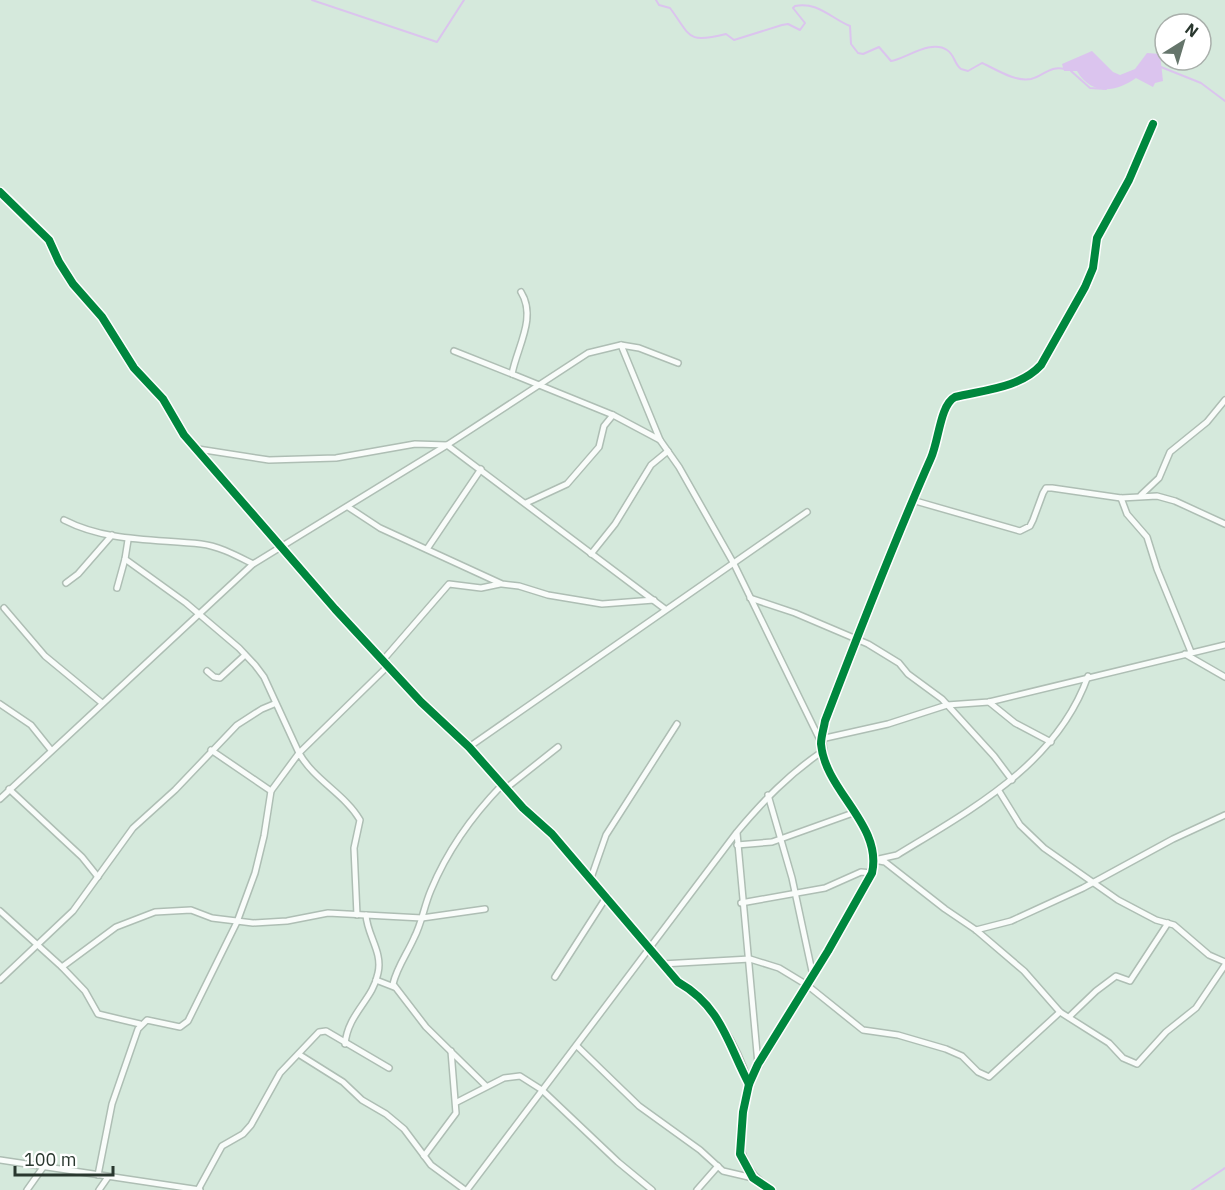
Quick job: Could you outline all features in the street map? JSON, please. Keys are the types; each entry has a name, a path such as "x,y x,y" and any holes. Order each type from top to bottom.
{"street":[{"path":"821,741 825,721 856,639 937,444 947,401 1017,382 1031,376 1041,365 1085,287 1093,267 1097,238 1129,180 1154,124"},
{"path":"0,192 50,240 59,262 73,284 102,317 128,360 164,399 184,435 198,448 335,609 421,702 469,747 504,787 552,834 607,896 662,964 719,1020 749,1084"},
{"path":"512,374 528,314 526,301 521,292"},
{"path":"621,345 660,440 669,451 734,564 765,623 788,677 821,741 840,792 865,832 874,860 872,873 813,976 758,1064 749,1084 743,1112 740,1154 753,1178"},
{"path":"0,799 196,614 253,564 541,386 588,352 621,345 639,348 678,363"},
{"path":"454,351 613,415 660,440"},
{"path":"1140,496 1159,478 1170,452 1207,422 1225,400"},
{"path":"526,503 567,484 599,447 604,426 613,415"},
{"path":"198,448 253,459 281,460 336,458 415,444 447,445 666,609"},
{"path":"591,554 615,524 651,465 669,451"},
{"path":"427,549 481,469"},
{"path":"912,500 1020,531 1033,520 1046,488 1121,498 1157,496 1175,501 1225,524"},
{"path":"1121,498 1127,514 1147,537 1157,569 1191,652"},
{"path":"348,507 380,528 502,584"},
{"path":"469,747 807,512"},
{"path":"64,519 86,529 128,540 201,544 253,564"},
{"path":"66,583 78,574 112,535"},
{"path":"117,588 128,540"},
{"path":"125,559 245,655 264,677 274,704 308,767 355,811 360,820 354,848 357,915"},
{"path":"98,1175 112,1104 140,1024 147,1020 175,1027 185,1025 237,922 260,856 271,791 299,753 386,662 449,584 481,588 502,584 519,586 548,595 602,604 654,600"},
{"path":"750,598 780,607 856,639 899,663 947,705 994,756 1012,780"},
{"path":"4,608 45,656 102,703"},
{"path":"821,741 888,724 947,705 988,702 1088,676 1225,645"},
{"path":"1185,654 1225,677"},
{"path":"207,671 214,677 220,678 245,655"},
{"path":"874,860 897,855 999,792 1051,742 1072,712 1088,676"},
{"path":"988,702 1015,723 1051,742"},
{"path":"0,704 31,725 51,750"},
{"path":"0,980 73,911 133,828 175,790 237,724 274,704"},
{"path":"591,878 606,835 677,724"},
{"path":"486,1086 426,1027 393,984 399,965 422,918 430,892 455,840 504,787 558,747"},
{"path":"211,750 271,791"},
{"path":"300,1055 343,1082 362,1100 386,1114 404,1129 424,1156 466,1190 577,1046 648,946 736,832 768,795 799,767 823,751"},
{"path":"9,789 82,858 98,877"},
{"path":"874,860 885,862 976,930 1024,971 1060,1012 1070,1016 1109,1043 1123,1058 1137,1064 1166,1032 1196,1008 1225,964 1209,956 1168,922 1156,920 1118,900 1032,839 999,792"},
{"path":"768,795 795,893 813,976"},
{"path":"737,845 781,839 853,813"},
{"path":"976,930 1011,921 1094,883 1173,839 1225,814"},
{"path":"736,832 741,903 750,959 758,1064"},
{"path":"741,903 825,888 861,872 872,873"},
{"path":"555,977 607,896"},
{"path":"62,967 66,967 116,927 155,912 191,910 237,922 287,921 328,913 422,918 485,909"},
{"path":"0,911 86,992 98,1014 140,1024"},
{"path":"345,1044 349,1023 376,980 379,967 376,946 367,925 366,915"},
{"path":"1070,1016 1096,991 1116,976 1130,981 1168,922"},
{"path":"662,964 750,959 779,968 807,985 863,1030 898,1035 956,1053 978,1072 989,1077 1060,1012"},
{"path":"376,980 396,987"},
{"path":"0,1160 199,1190 222,1146 243,1134 251,1125 280,1073 322,1031 389,1068"},
{"path":"577,1046 639,1106 723,1171 753,1178 771,1190"},
{"path":"424,1156 454,1118 457,1102 451,1051"},
{"path":"457,1102 512,1075 520,1076 542,1090 618,1162 652,1190"},
{"path":"27,1190 44,1166"},
{"path":"697,1190 718,1166"},
{"path":"99,1190 108,1177"},
{"path":"144,1190 147,1183"}],"shaded area":[{"path":"1092,51 1113,72 1120,75 1135,69 1147,53 1153,53 1153,72 1162,72 1163,81 1155,83 1153,87 1136,78 1112,89 1096,88 1083,79 1077,71 1064,71 1062,64"}],"waterway":[{"path":"312,0 437,42 464,0"},
{"path":"656,0 659,5 670,8 686,31 696,38 726,34 734,40 788,24 800,30 805,23 793,8 803,5 817,8 850,26 851,44 858,53 863,54 879,47 891,61 926,48 941,47 950,52 961,69 968,71 982,63 1018,79 1036,78 1055,68 1065,69"},
{"path":"1071,71 1090,88 1106,89"},
{"path":"1174,72 1201,83 1225,101"},
{"path":"1192,1190 1225,1168"}],"cycle path":[{"path":"771,1190 753,1178 740,1154 743,1112 749,1084 758,1064 828,951 872,873 873,856 869,839 825,761 821,744 825,721 863,621 934,451 946,407 955,397 989,390 1023,379 1041,365 1085,287 1093,268 1097,238 1129,180 1153,124"},
{"path":"0,192 49,240 73,284 102,317 134,368 163,399 184,435 335,609 421,702 469,747 523,808 552,834 678,982 705,1003 722,1028 749,1084"}]}
